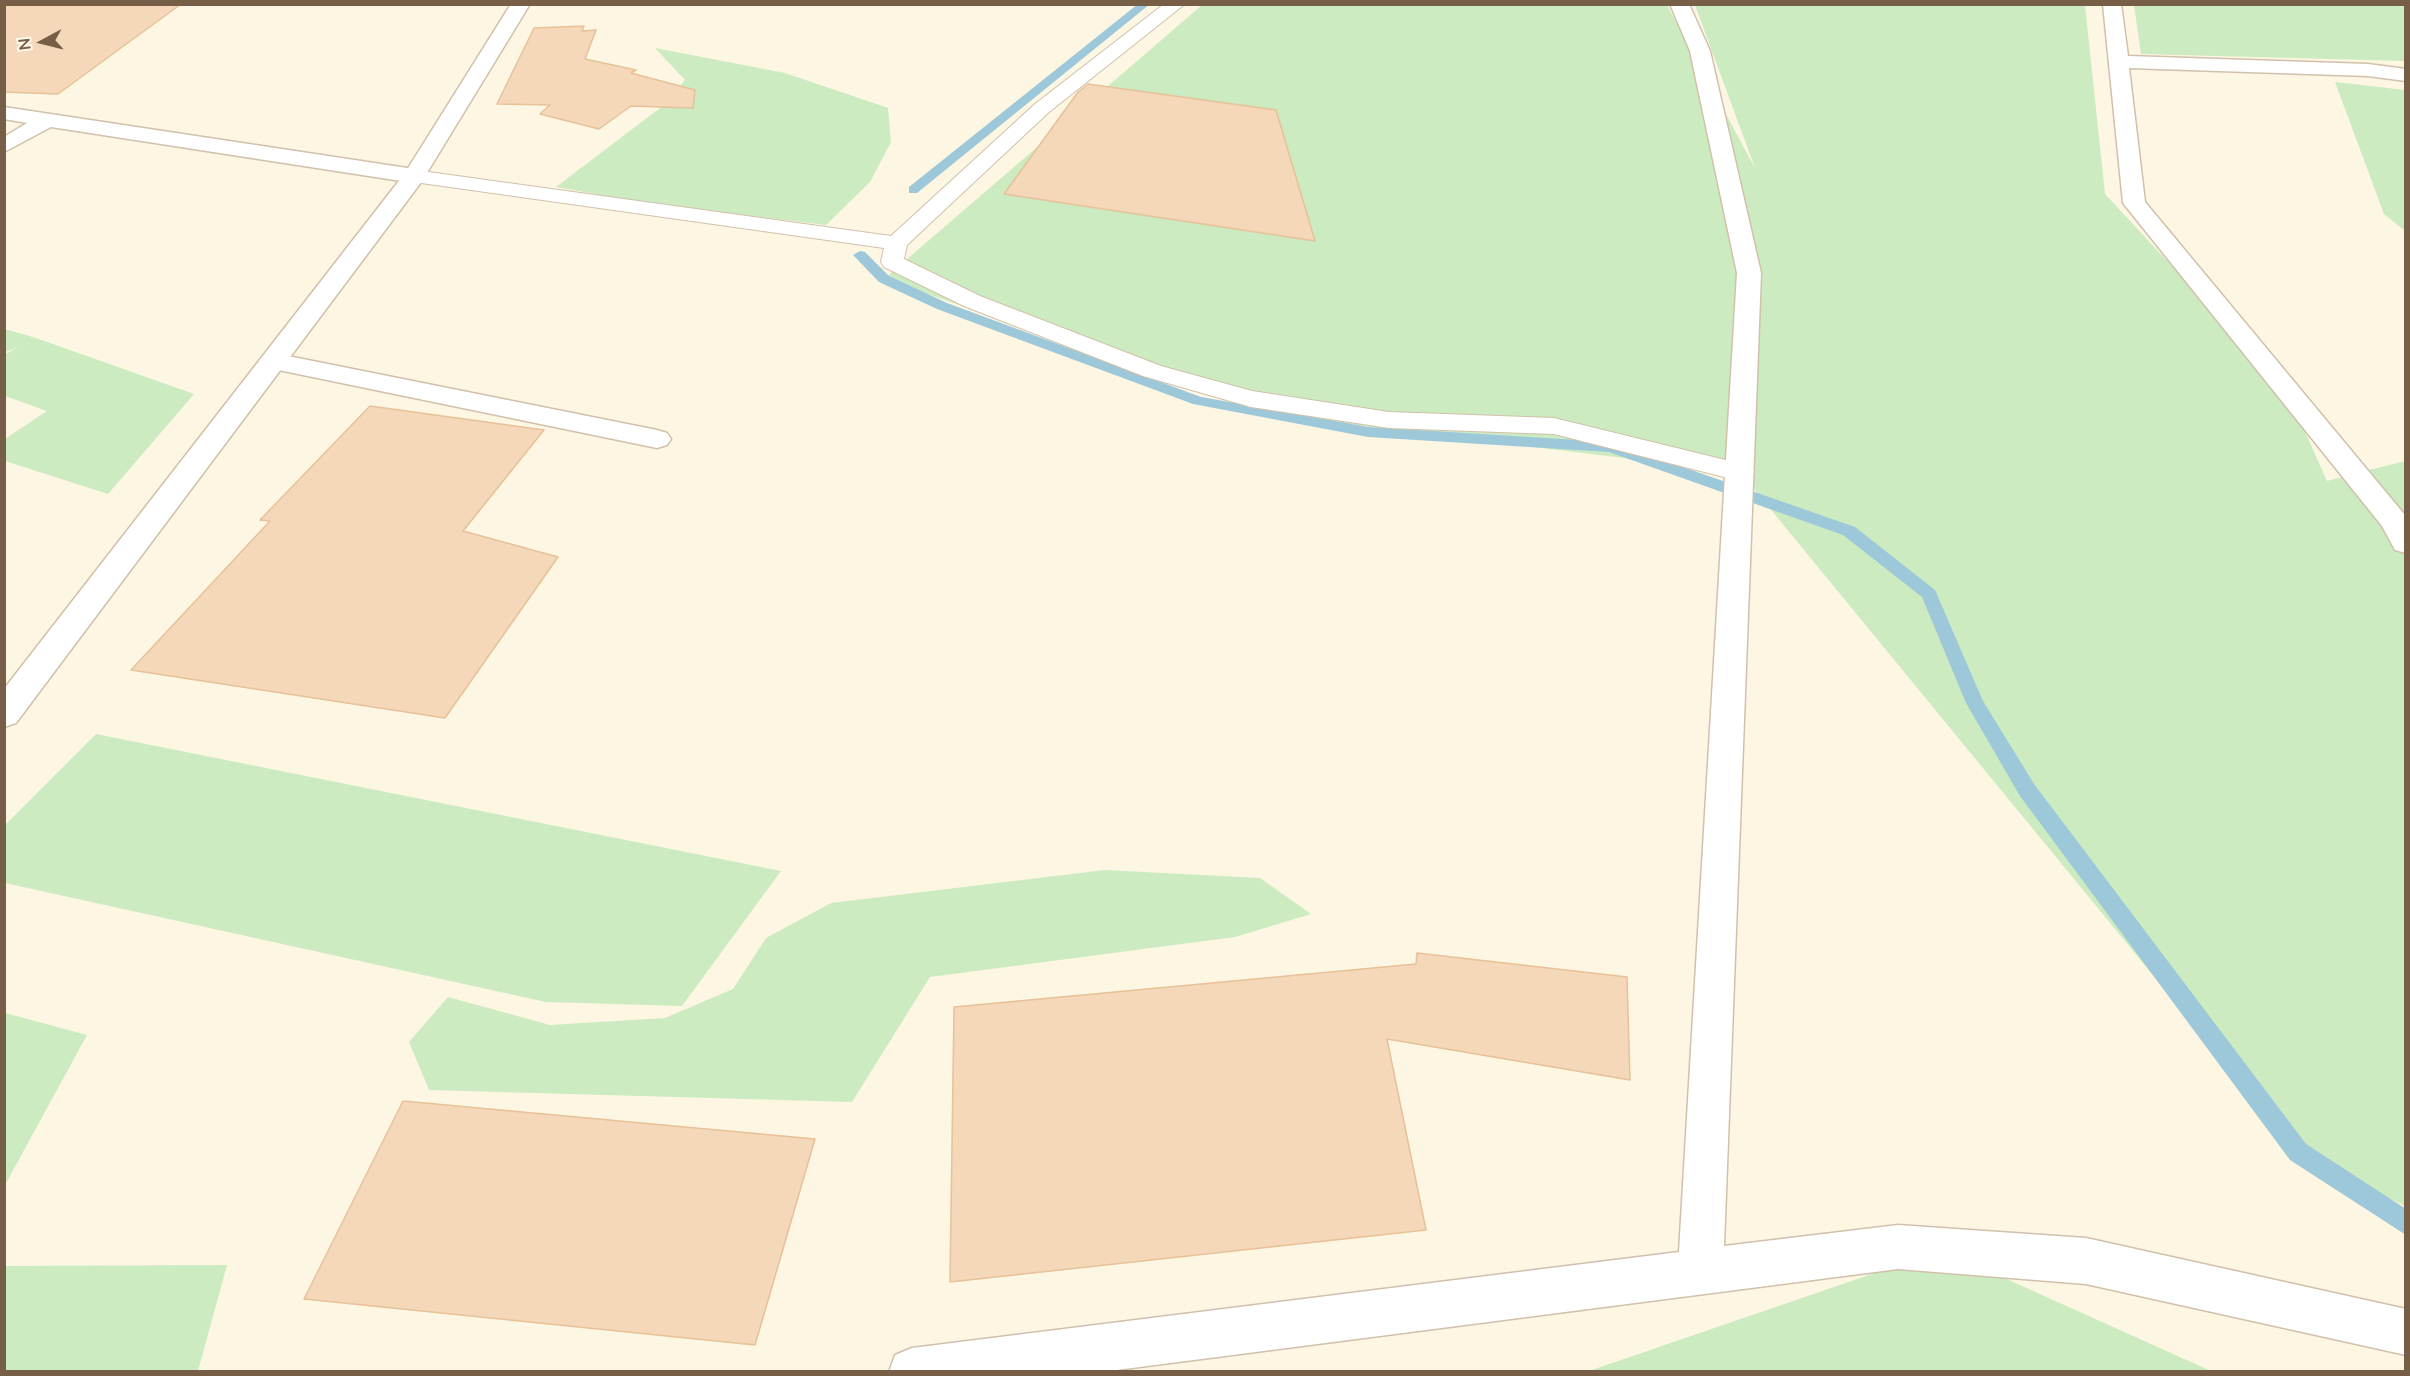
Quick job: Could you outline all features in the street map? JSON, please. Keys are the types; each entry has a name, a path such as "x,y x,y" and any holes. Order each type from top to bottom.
{"street":[{"path":"10,699 273,362 414,176 521,4"},
{"path":"1679,4 1700,51 1749,273 1700,1272"},
{"path":"2112,4 2134,203 2394,521 2406,543"},
{"path":"2118,62 2368,70 2406,75"},
{"path":"4,113 414,176"},
{"path":"4,146 47,120"},
{"path":"273,362 657,439"},
{"path":"912,1371 1898,1247 2085,1261 2406,1332"}],"lane":[{"path":"1176,4 1042,108 896,243 892,262 972,301 1152,371 1251,399 1389,420 1554,426 1739,486"},
{"path":"414,176 896,243"}],"green space":[{"path":"1202,5 1667,5 1755,168 1695,5 2085,5 2105,194 2286,389 2327,481 2405,461 2405,1206 2298,1152 1740,472 1285,417 884,279"},
{"path":"2134,5 2405,5 2405,61 2141,54"},
{"path":"655,48 785,73 888,108 891,142 870,182 826,225 646,203 556,187 664,105 685,80"},
{"path":"2335,82 2405,90 2405,231 2384,214"},
{"path":"5,329 194,394 108,494 5,461 5,439 47,411 5,396 5,354 17,348 5,352"},
{"path":"96,734 781,871 682,1006 546,1002 5,883 5,825"},
{"path":"1105,870 1260,878 1311,914 1235,937 930,977 852,1102 429,1090 409,1042 448,997 550,1025 665,1018 733,989 766,938 831,903"},
{"path":"4,1013 87,1035 5,1185"},
{"path":"1942,1250 2211,1371 1586,1372"},
{"path":"227,1265 198,1371 5,1371 5,1266"}],"building":[{"path":"4,4 181,4 58,94 4,92"},
{"path":"584,26 582,31 596,30 585,59 636,70 631,73 695,90 693,108 631,106 599,129 540,114 550,105 497,104 534,28"},
{"path":"1088,84 1276,110 1315,241 1004,194 1078,92"},
{"path":"370,406 544,430 463,531 558,557 445,718 131,670 270,521 260,520"},
{"path":"1417,953 1627,977 1630,1080 1387,1039 1426,1230 950,1282 954,1007 1416,964"},
{"path":"403,1101 815,1139 755,1345 304,1299"}],"waterway":[{"path":"913,190 1145,4"},
{"path":"860,255 884,279 942,306 1198,401 1368,432 1611,447 1849,531 1929,594 1975,703 2027,790 2298,1152 2406,1223"}]}
